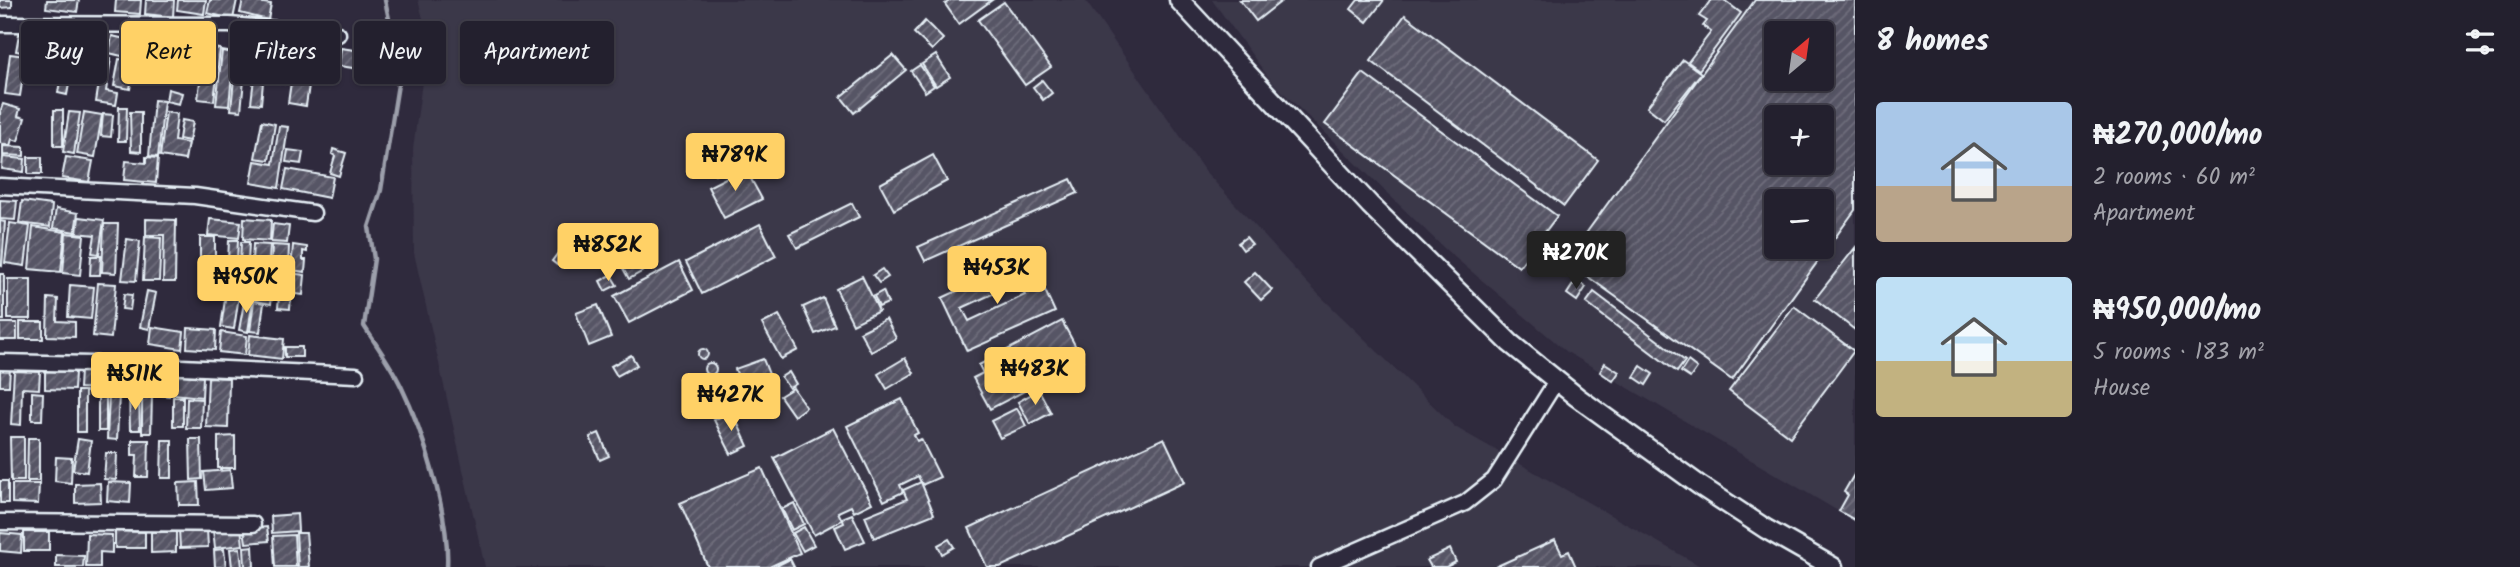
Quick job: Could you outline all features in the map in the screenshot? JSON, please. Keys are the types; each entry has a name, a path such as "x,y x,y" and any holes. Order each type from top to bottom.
{"street":[{"path":"1179,0 1370,205 1510,342 1699,485 1766,529 1833,567"},
{"path":"0,40 1,24 230,25"},
{"path":"0,186 195,197 313,213"},
{"path":"0,362 356,375"},
{"path":"1319,567 1465,503 1494,480 1557,380"},
{"path":"0,522 253,524"}],"shaded area":[{"path":"418,0 1085,0 1204,170 1308,284 1455,427 1702,567 485,567 414,253 413,149 422,84 446,84 446,21 424,21"},
{"path":"1212,0 1855,0 1855,521 1567,352 1446,250 1271,81"}],"building":[{"path":"0,0 12,0 12,7 0,8"},
{"path":"47,0 79,0 77,12 46,8"},
{"path":"116,0 141,0 140,14 115,12"},
{"path":"146,0 174,0 173,17 145,14"},
{"path":"178,0 206,0 204,14 177,10"},
{"path":"210,0 237,0 233,19 207,13"},
{"path":"243,0 271,4 268,20 240,13"},
{"path":"951,0 992,0 959,24 945,4"},
{"path":"1240,0 1283,0 1256,21"},
{"path":"1358,0 1384,0 1367,22 1351,9"},
{"path":"1711,0 1724,0 1741,13 1699,70 1688,62 1711,32 1703,26 1707,21 1699,16"},
{"path":"1755,0 1855,0 1855,210 1834,239 1834,189 1764,189 1764,259 1820,259 1732,380 1566,261"},
{"path":"1004,2 1051,67 1025,85 978,20"},
{"path":"1405,15 1598,160 1564,206 1371,61"},
{"path":"925,21 943,39 932,50 914,33"},
{"path":"19,34 21,34 21,52 16,51"},
{"path":"112,36 121,38 121,56 109,53"},
{"path":"216,48 220,49 216,84"},
{"path":"341,48 354,50 354,68 340,66"},
{"path":"222,51 230,52 229,106 216,105"},
{"path":"10,54 21,55 20,96 5,94"},
{"path":"893,55 906,70 854,113 841,97"},
{"path":"936,55 950,77 936,86 922,64"},
{"path":"107,58 111,58 106,91 118,93 116,105 96,102 99,84 107,84"},
{"path":"121,59 121,84 131,84 130,89 114,86"},
{"path":"1683,60 1701,73 1664,120 1647,107"},
{"path":"920,65 934,86 925,92 911,71"},
{"path":"1363,73 1557,216 1519,267 1325,124"},
{"path":"1042,80 1052,93 1043,100 1033,87"},
{"path":"59,84 69,84 67,95 58,93"},
{"path":"200,84 216,84 214,101 198,99"},
{"path":"233,84 244,84 241,111 231,110"},
{"path":"253,84 263,84 261,104 251,103"},
{"path":"291,84 309,85 306,106 288,103"},
{"path":"168,89 182,93 179,104 166,101"},
{"path":"154,100 164,101 158,157 149,156"},
{"path":"3,104 20,109 18,116 25,118 18,141 12,139 10,146 0,143 0,112"},
{"path":"119,107 127,107 126,141 118,141"},
{"path":"54,110 63,110 63,146 54,146"},
{"path":"69,112 80,113 74,154 63,152"},
{"path":"84,112 102,115 95,157 77,154"},
{"path":"130,112 141,112 141,152 131,151"},
{"path":"166,112 177,114 174,141 188,143 185,160 160,156"},
{"path":"103,114 113,115 111,137 101,136"},
{"path":"182,120 193,122 189,141 179,139"},
{"path":"262,121 275,124 269,160 255,158"},
{"path":"279,126 288,127 279,188 251,183 255,161 273,164"},
{"path":"3,146 24,147 24,156 3,155"},
{"path":"732,148 739,163 734,166 726,151"},
{"path":"333,149 346,153 339,176 330,173 335,156 332,154"},
{"path":"288,150 303,152 301,164 286,162"},
{"path":"933,155 947,181 894,210 880,184"},
{"path":"3,157 25,159 24,172 2,169"},
{"path":"28,157 42,157 42,174 28,174"},
{"path":"66,157 93,161 89,182 62,178"},
{"path":"146,157 158,158 156,183 124,180 126,161 146,163"},
{"path":"714,157 721,171 715,174 708,160"},
{"path":"745,168 762,199 724,218 708,187"},
{"path":"287,169 333,177 329,198 283,189"},
{"path":"1071,179 1078,193 925,261 918,247"},
{"path":"0,200 17,201 15,220 0,219"},
{"path":"22,201 52,205 50,227 19,223"},
{"path":"852,203 859,217 797,248 789,234"},
{"path":"56,209 78,213 75,232 53,228"},
{"path":"79,217 104,220 99,254 92,253 95,235 77,233"},
{"path":"244,218 271,220 270,241 243,239"},
{"path":"146,219 176,220 175,282 163,282 164,235 146,235"},
{"path":"210,219 241,222 239,238 208,235"},
{"path":"0,221 5,222 2,266 0,265"},
{"path":"10,223 30,226 25,266 5,263"},
{"path":"104,224 118,224 116,273 102,272"},
{"path":"273,224 289,226 287,243 271,242"},
{"path":"760,224 776,256 702,294 686,262"},
{"path":"33,227 65,232 61,272 29,269"},
{"path":"66,233 84,235 80,275 63,273"},
{"path":"145,237 161,238 159,281 143,281"},
{"path":"200,237 215,237 215,278 200,277"},
{"path":"1246,237 1252,244 1243,250 1238,243"},
{"path":"569,238 574,242 557,265 552,261"},
{"path":"127,239 140,241 136,281 122,280"},
{"path":"229,240 238,240 236,283 227,282"},
{"path":"241,242 249,242 247,286 239,286"},
{"path":"253,244 270,245 269,261 252,261"},
{"path":"272,245 289,246 288,268 271,266"},
{"path":"293,245 307,247 307,252 303,251 303,260 306,260 305,272 291,270"},
{"path":"1855,248 1855,330 1815,299"},
{"path":"633,252 643,271 629,279 618,260"},
{"path":"1040,254 1044,261 1034,267 1030,260"},
{"path":"91,256 101,256 100,275 90,275"},
{"path":"1021,261 1035,290 1043,286 1055,312 967,351 942,298","holes":["1018,282 1025,295 969,321 962,308"]},
{"path":"679,262 693,290 629,323 614,296"},
{"path":"882,269 888,277 879,283 873,275"},
{"path":"1255,272 1272,290 1261,300 1244,282"},
{"path":"289,273 305,275 303,295 287,293"},
{"path":"0,274 4,274 4,320 0,320"},
{"path":"611,275 617,285 605,291 600,281"},
{"path":"862,276 879,311 853,324 836,289"},
{"path":"8,279 31,279 31,319 8,319"},
{"path":"1576,280 1586,287 1577,301 1567,294"},
{"path":"98,283 116,284 111,338 93,336"},
{"path":"70,285 94,287 91,319 68,317"},
{"path":"227,286 240,289 234,329 221,327"},
{"path":"147,291 156,293 149,329 140,327"},
{"path":"883,291 888,303 879,307 874,296"},
{"path":"256,292 272,295 271,304 255,301"},
{"path":"1594,292 1685,361 1677,372 1586,303"},
{"path":"124,294 132,295 130,310 122,309"},
{"path":"279,295 291,296 290,309 278,308"},
{"path":"245,297 253,299 248,332 239,330"},
{"path":"48,298 58,299 57,321 75,322 75,337 47,336"},
{"path":"823,298 835,326 815,334 803,307"},
{"path":"254,301 264,303 260,332 250,331"},
{"path":"598,305 611,337 589,346 576,313"},
{"path":"1794,306 1854,351 1790,437 1729,391"},
{"path":"779,315 798,350 781,359 762,324"},
{"path":"886,319 896,338 871,352 860,332"},
{"path":"1062,321 1083,360 990,409 973,378 983,373 979,365"},
{"path":"20,322 43,322 43,339 20,339"},
{"path":"0,323 17,323 17,340 0,340"},
{"path":"152,327 184,332 182,349 150,344"},
{"path":"188,328 216,330 215,350 187,348"},
{"path":"221,332 247,336 245,355 219,352"},
{"path":"250,335 284,339 282,359 248,355"},
{"path":"285,347 302,347 302,357 285,357"},
{"path":"703,349 707,350 707,358 703,359 699,358 698,354 699,350"},
{"path":"631,355 637,365 617,376 611,366"},
{"path":"905,358 914,373 887,389 878,374"},
{"path":"763,359 772,382 745,393 735,369"},
{"path":"1688,361 1697,368 1690,378 1681,372"},
{"path":"710,363 716,369 710,375 704,369"},
{"path":"1605,363 1619,372 1613,381 1600,372"},
{"path":"1641,366 1653,374 1646,385 1634,377"},
{"path":"0,368 10,368 9,386 0,386"},
{"path":"14,371 40,372 39,389 22,388 21,425 11,424"},
{"path":"45,371 75,372 74,390 45,389"},
{"path":"80,371 108,372 108,389 79,388"},
{"path":"111,372 140,372 140,389 111,389"},
{"path":"145,372 171,375 169,396 143,393"},
{"path":"789,372 796,384 789,388 781,377"},
{"path":"175,374 203,377 202,397 173,394"},
{"path":"208,377 229,378 228,428 206,427"},
{"path":"721,386 728,401 713,409 705,393"},
{"path":"793,388 806,407 794,416 780,396"},
{"path":"1039,390 1051,413 1030,424 1018,402"},
{"path":"77,391 85,391 85,432 77,432"},
{"path":"32,392 43,393 42,420 32,420"},
{"path":"98,392 106,392 106,431 98,431"},
{"path":"109,394 119,394 117,440 107,439"},
{"path":"139,394 140,430 130,430 129,395"},
{"path":"142,396 152,396 151,433 142,433"},
{"path":"173,397 183,397 183,426 173,426"},
{"path":"187,398 202,399 201,428 186,428"},
{"path":"902,399 918,433 914,435 917,441 921,439 940,477 922,485 918,476 900,485 903,492 884,501 847,426"},
{"path":"1017,408 1026,426 1000,438 991,421"},
{"path":"732,411 748,446 731,454 714,420"},
{"path":"833,428 872,503 854,512 851,506 838,512 842,520 814,535 774,458"},
{"path":"599,433 609,456 600,460 590,437"},
{"path":"235,436 235,468 218,468 218,437"},
{"path":"10,437 24,437 24,481 11,481"},
{"path":"28,438 39,438 39,481 27,481"},
{"path":"1164,438 1185,482 1000,567 987,567 969,528"},
{"path":"78,439 91,441 87,472 73,470"},
{"path":"190,439 201,439 202,479 191,480"},
{"path":"132,440 149,440 148,477 136,477 137,455 132,455"},
{"path":"162,440 172,440 172,478 161,478"},
{"path":"106,453 117,453 116,480 104,479"},
{"path":"56,457 72,458 71,483 55,481"},
{"path":"762,468 800,553 769,567 708,567 680,503"},
{"path":"230,470 232,488 206,490 204,472"},
{"path":"1855,473 1855,520 1839,511 1848,495 1844,492"},
{"path":"0,481 8,481 8,503 0,503"},
{"path":"108,482 131,483 130,503 107,501"},
{"path":"198,482 199,505 179,505 178,483"},
{"path":"921,482 934,514 874,538 865,516 907,499 903,490"},
{"path":"100,483 101,502 75,503 75,484"},
{"path":"12,484 39,484 38,504 12,503"},
{"path":"794,503 804,524 792,530 782,509"},
{"path":"297,514 298,531 272,533 271,516"},
{"path":"852,514 865,541 845,549 835,527 844,523 842,518"},
{"path":"241,527 243,545 215,548 213,530"},
{"path":"267,527 269,541 246,543 244,529"},
{"path":"804,527 814,545 803,551 793,533"},
{"path":"207,529 208,547 180,548 179,530"},
{"path":"115,531 145,532 145,548 115,548"},
{"path":"24,532 49,532 49,551 24,551"},
{"path":"151,532 176,532 176,552 151,553"},
{"path":"0,533 22,535 21,553 0,551"},
{"path":"296,533 306,533 309,567 298,567"},
{"path":"87,534 112,535 112,553 100,552 100,567 86,567"},
{"path":"294,535 296,567 275,567 273,536"},
{"path":"949,539 954,547 942,554 938,545"},
{"path":"1555,540 1562,554 1569,551 1576,567 1495,567"},
{"path":"253,546 254,567 245,567 244,547"},
{"path":"240,548 242,567 232,567 230,549"},
{"path":"224,549 226,567 215,567 214,550"},
{"path":"1450,549 1456,562 1446,567 1431,567 1427,560"},
{"path":"56,555 84,556 83,567 56,567"},
{"path":"790,559 794,567 774,567"}],"waterway":[{"path":"385,0 400,72 381,190 369,227 374,259 364,326 397,378 418,426 440,500 447,567"}]}
